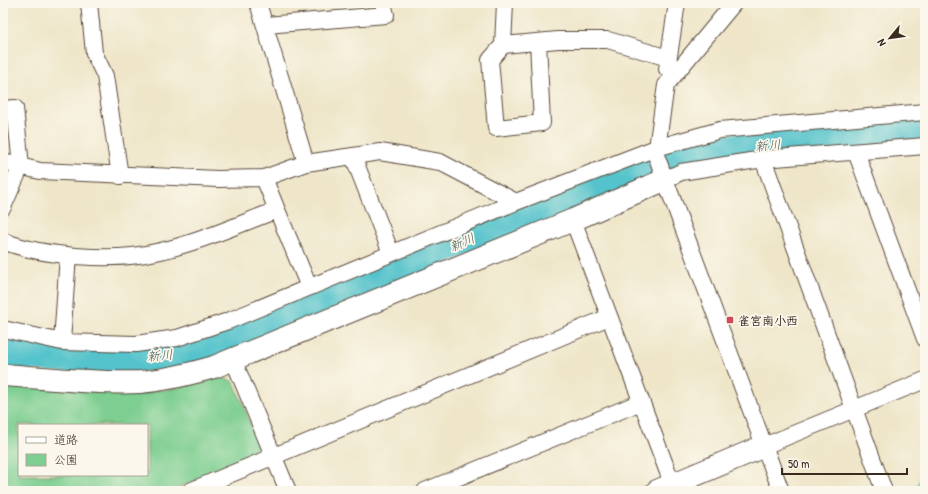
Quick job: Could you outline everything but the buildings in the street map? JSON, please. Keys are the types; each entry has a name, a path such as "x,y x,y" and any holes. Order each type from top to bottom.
{"street":[{"path":"89,3 94,53 105,76 120,176"},
{"path":"258,3 266,25 306,163"},
{"path":"266,25 386,15 383,3"},
{"path":"505,3 504,45 490,60 496,128 542,124 538,42"},
{"path":"677,3 668,58 659,163 781,491"},
{"path":"666,85 734,3"},
{"path":"504,45 558,40 608,40 668,58"},
{"path":"3,109 15,108 21,166 3,207"},
{"path":"3,375 91,381 140,382 199,372 573,220 659,163 720,130 925,112"},
{"path":"3,329 62,342 136,344 177,338 228,321 516,202 659,163 681,172 763,159 925,146"},
{"path":"3,162 40,171 120,176 218,179 264,178 306,163 380,152 440,162 516,202"},
{"path":"856,152 925,339"},
{"path":"353,156 391,253"},
{"path":"763,159 853,410 884,491"},
{"path":"264,178 309,287"},
{"path":"3,241 16,246 68,255 108,257 155,253 196,241 277,210"},
{"path":"573,220 641,402 668,489 764,446 925,380"},
{"path":"62,342 68,255"},
{"path":"190,491 609,317"},
{"path":"233,359 288,491"},
{"path":"425,491 641,402"}],"green space":[{"path":"221,377 234,382 259,445 255,456 170,491 3,491 3,395 12,387 140,393 171,389"}],"waterway":[{"name":"新川","path":"3,353 109,361 194,351 222,342 312,303 634,170 680,154 925,129"},
{"path":"917,491 925,473"}],"place":[{"name":"雀宮南小西","path":"730,320"}]}
